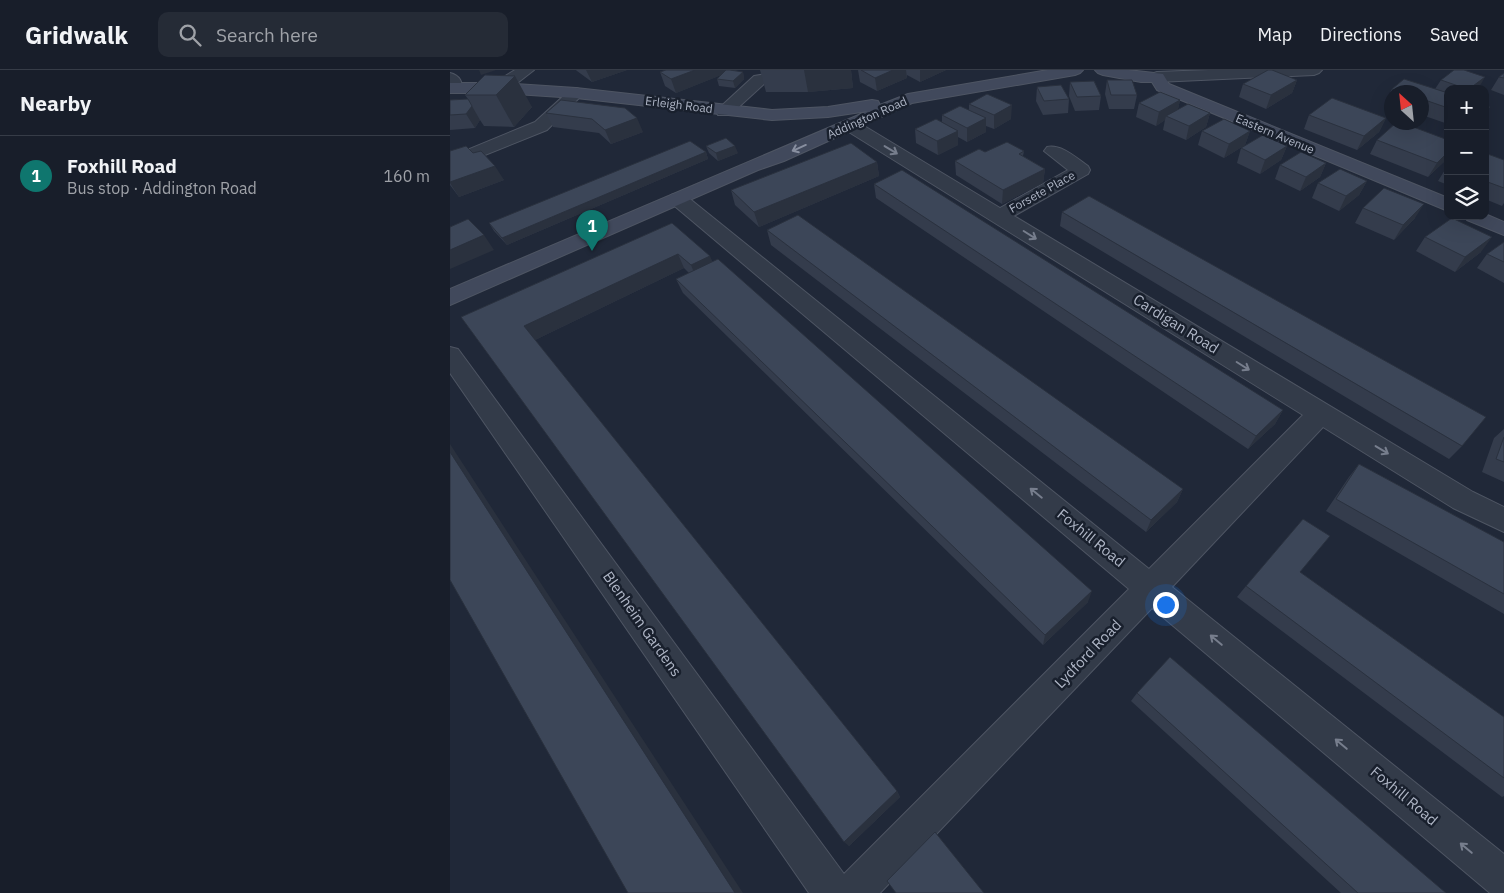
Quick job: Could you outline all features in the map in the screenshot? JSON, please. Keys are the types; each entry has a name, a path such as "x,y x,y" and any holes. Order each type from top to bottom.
{"street":[{"path":"501,88 508,81 526,70"},
{"path":"724,111 760,79 824,70"},
{"name":"Addington Road","path":"450,298 908,99 1075,70"},
{"path":"1103,70 1141,77 1314,70"},
{"name":"Eastern Avenue","path":"1157,77 1163,86 1444,203"},
{"name":"Erleigh Road","path":"451,85 576,93 724,111 772,129 828,112 908,99"},
{"path":"450,164 541,126 576,93"},
{"path":"828,112 850,125"},
{"name":"Cardigan Road","path":"850,125 1463,500 1504,520"},
{"name":"Addington Road","path":"752,166 772,129"},
{"name":"Forsete Place","path":"999,216 1081,170 1053,151"},
{"name":"Foxhill Road","path":"678,199 1504,879"},
{"path":"1483,220 1504,229"},
{"name":"Blenheim Gardens","path":"450,355 833,893"},
{"name":"Lydford Road","path":"853,893 1321,413"}],"building":[{"path":"666,70 695,70 671,79 660,72"},
{"path":"726,70 743,72 733,81 717,79"},
{"path":"861,70 893,70 875,78"},
{"path":"1268,70 1297,80 1271,95 1243,84"},
{"path":"1454,70 1464,70 1485,77 1474,85 1455,85 1441,80"},
{"path":"485,75 515,76 496,95 465,95"},
{"path":"1404,79 1423,85 1397,85"},
{"path":"1107,80 1132,80 1137,95 1111,95"},
{"path":"1094,81 1101,96 1077,97 1070,82"},
{"path":"1061,85 1069,99 1044,101 1037,87"},
{"path":"1429,87 1444,92 1444,107 1429,101"},
{"path":"1160,92 1180,100 1159,112 1139,103"},
{"path":"987,94 1012,105 994,115 969,104"},
{"path":"1332,98 1384,117 1384,120 1364,136 1309,115"},
{"path":"468,99 472,106 466,114 450,115 450,100"},
{"path":"561,100 625,108 637,118 605,130 592,119 546,113"},
{"path":"1188,104 1210,113 1189,126 1166,116"},
{"path":"960,106 986,118 967,128 942,115"},
{"path":"936,119 958,131 937,141 915,129"},
{"path":"1224,119 1250,131 1229,144 1202,131"},
{"path":"1388,130 1421,130 1444,138 1444,156 1437,163 1377,140"},
{"path":"1263,135 1287,146 1265,160 1241,148"},
{"path":"726,138 735,146 716,153 706,146"},
{"path":"690,141 706,152 502,238 489,223"},
{"path":"1007,142 1024,151 1019,154 1045,169 1003,190 955,161 979,149 985,152"},
{"path":"851,143 877,162 754,212 731,190"},
{"path":"466,146 473,153 481,151 495,166 450,182 450,151"},
{"path":"1301,152 1326,163 1306,177 1280,165"},
{"path":"1489,154 1504,160 1504,188 1489,182"},
{"path":"1340,169 1367,181 1346,196 1318,183"},
{"path":"902,170 1283,410 1256,436 874,184"},
{"path":"1384,188 1424,204 1403,225 1363,208"},
{"path":"1089,196 1486,417 1462,446 1062,212"},
{"path":"798,215 1183,489 1151,520 767,230"},
{"path":"468,219 484,235 450,250 450,227"},
{"path":"1449,220 1456,220 1492,237 1465,257 1425,237"},
{"path":"672,223 710,256 691,265 678,254 524,326 897,791 844,842 461,317"},
{"path":"1504,242 1504,262 1487,254"},
{"path":"718,259 1092,591 1045,635 676,279"},
{"path":"1504,437 1504,462 1496,459"},
{"path":"450,452 735,893 628,893 450,580"},
{"path":"1359,464 1504,542 1504,594 1336,499"},
{"path":"1303,519 1330,536 1300,572 1504,717 1504,778 1246,586"},
{"path":"1170,657 1446,893 1358,893 1137,693"},
{"path":"935,832 984,893 896,893 887,881"}],"place":[{"name":"Foxhill Road","path":"592,251"}]}
